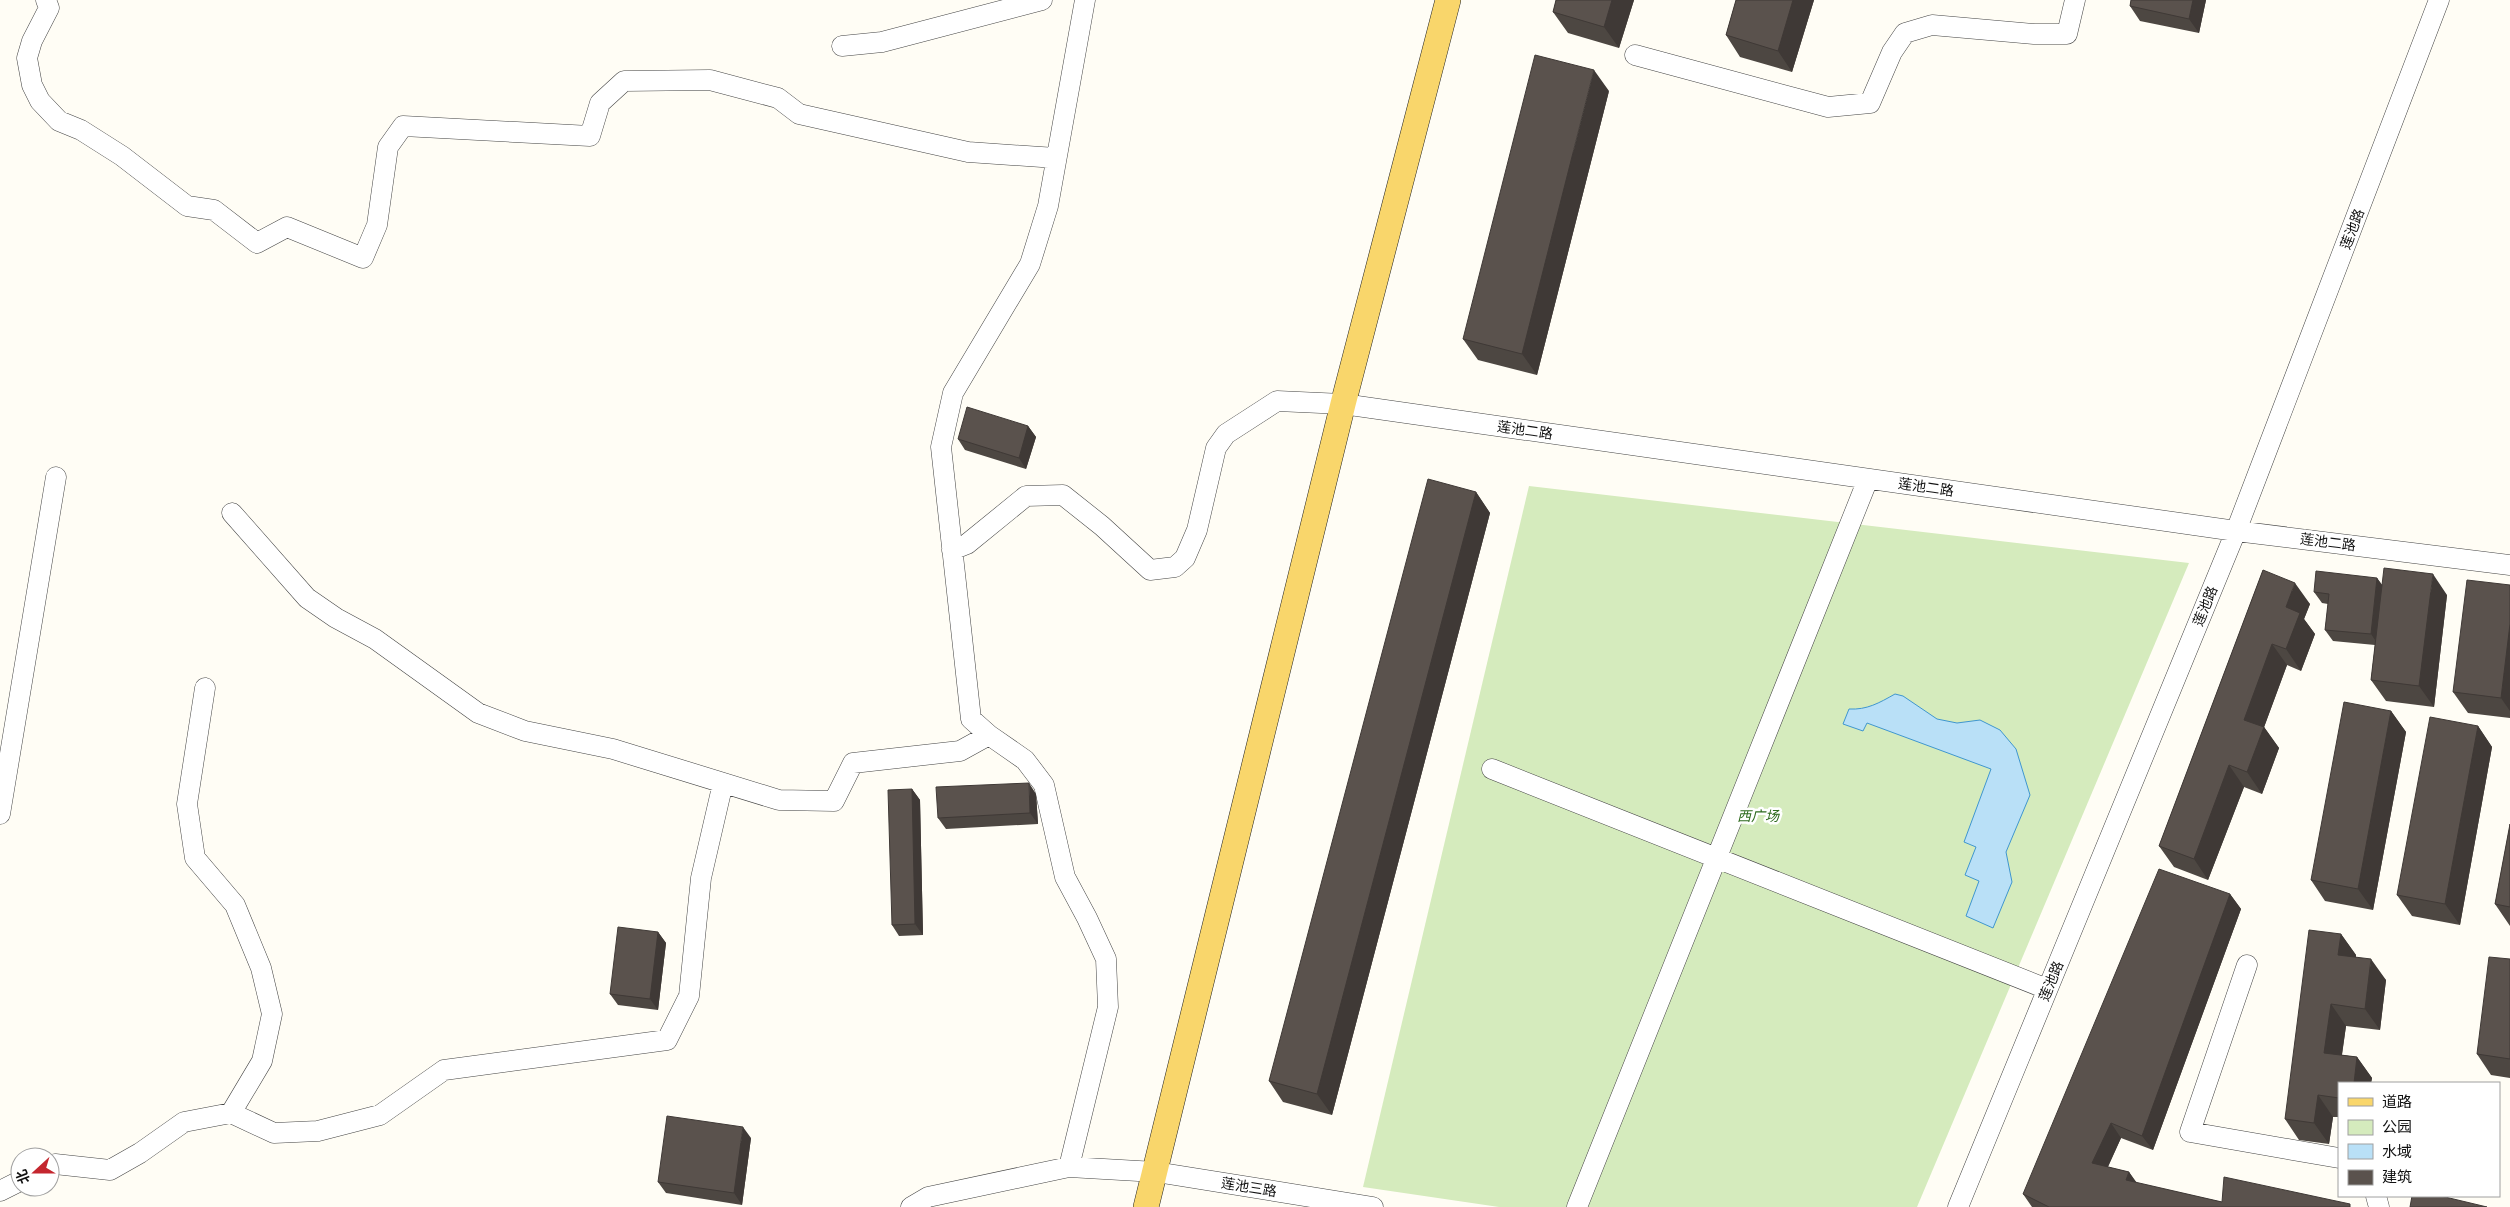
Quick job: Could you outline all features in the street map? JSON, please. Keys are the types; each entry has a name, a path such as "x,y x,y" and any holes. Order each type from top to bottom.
{"main road":[{"path":"1146,1207 1344,404 1448,0"}],"street":[{"path":"46,0 50,8 32,41 28,58 32,85 40,101 59,121 81,130 122,156 187,206 214,210 257,243 286,227 362,258 377,225 388,147 403,126 590,136 600,103 624,81 710,80 778,98 799,114 817,119 968,152 1056,158"},
{"path":"842,46 882,42 1042,0"},
{"path":"1070,1167 1108,1007 1106,958 1065,877 1044,785 1025,760 988,735 972,719 941,447 953,393 1030,264 1048,206 1085,0"},
{"path":"1635,55 1828,107 1870,103 1892,52 1905,33 1932,25 2034,34 2067,34 2076,0"},
{"name":"莲池路","path":"1958,1207 2236,531 2439,0"},
{"name":"莲池二路","path":"952,550 967,544 1026,496 1063,495 1102,526 1150,570 1175,567 1185,558 1197,530 1216,448 1226,434 1277,401 1344,404 2236,531 2510,564"},
{"path":"0,814 56,477"},
{"path":"1577,1207 1868,479"},
{"path":"232,513 306,598 375,639 478,713 525,732 613,749 779,800 834,801 853,763 960,751 988,735"},
{"path":"205,688 187,804 195,858 235,905 261,968 272,1014 262,1061 231,1113"},
{"path":"1492,769 2047,989"},
{"path":"60,1165 110,1170 140,1154 184,1122 231,1113 274,1133 318,1131 380,1114 444,1070 668,1040 688,996 701,878 724,783"},
{"path":"2247,965 2190,1132 2338,1158"},
{"name":"莲池三路","path":"911,1207 928,1196 1070,1167 1156,1172 1373,1207"}],"green space":[{"name":"西广场","path":"1529,486 2189,563 1917,1207 1499,1207 1363,1187"}],"water":[{"path":"1895,694 1903,696 1937,719 1957,723 1980,720 2000,730 2016,749 2030,795 2006,852 2012,882 1993,928 1966,916 1979,881 1965,875 1976,847 1964,842 1991,769 1867,723 1863,731 1843,724 1849,709 1867,707"}],"building":[{"path":"1556,0 1612,0 1604,27 1553,12"},
{"path":"1736,0 1793,0 1778,51 1726,35"},
{"path":"2131,0 2193,0 2189,19 2130,6"},
{"path":"1535,55 1594,70 1522,354 1463,339"},
{"path":"967,407 1028,426 1019,458 958,439"},
{"path":"1428,479 1476,492 1317,1094 1269,1081"},
{"path":"2384,568 2433,574 2419,686 2371,680"},
{"path":"2263,570 2295,583 2286,607 2300,613 2286,649 2272,644 2244,720 2264,727 2247,772 2229,765 2194,859 2159,846"},
{"path":"2316,571 2377,578 2371,634 2325,630 2329,594 2314,592"},
{"path":"2467,580 2510,585 2510,624 2501,698 2453,692"},
{"path":"2344,702 2391,711 2358,889 2311,880"},
{"path":"2430,717 2478,726 2445,904 2397,895"},
{"path":"1029,783 1030,813 938,818 936,787"},
{"path":"912,789 915,924 892,925 888,790"},
{"path":"2510,824 2510,907 2495,904"},
{"path":"2159,869 2230,894 2142,1136 2111,1123 2092,1163 2129,1172 2126,1180 2222,1202 2224,1177 2350,1204 2350,1207 2049,1207 2023,1194"},
{"path":"618,927 658,932 650,999 610,994"},
{"path":"2309,930 2341,934 2338,955 2371,959 2365,1009 2331,1004 2324,1053 2357,1057 2354,1082 2338,1082 2338,1098 2318,1095 2314,1123 2285,1119"},
{"path":"2489,957 2510,959 2510,1059 2477,1054"},
{"path":"667,1116 743,1127 734,1193 658,1182"},
{"path":"2412,1197 2445,1197 2487,1207 2410,1207"}]}
